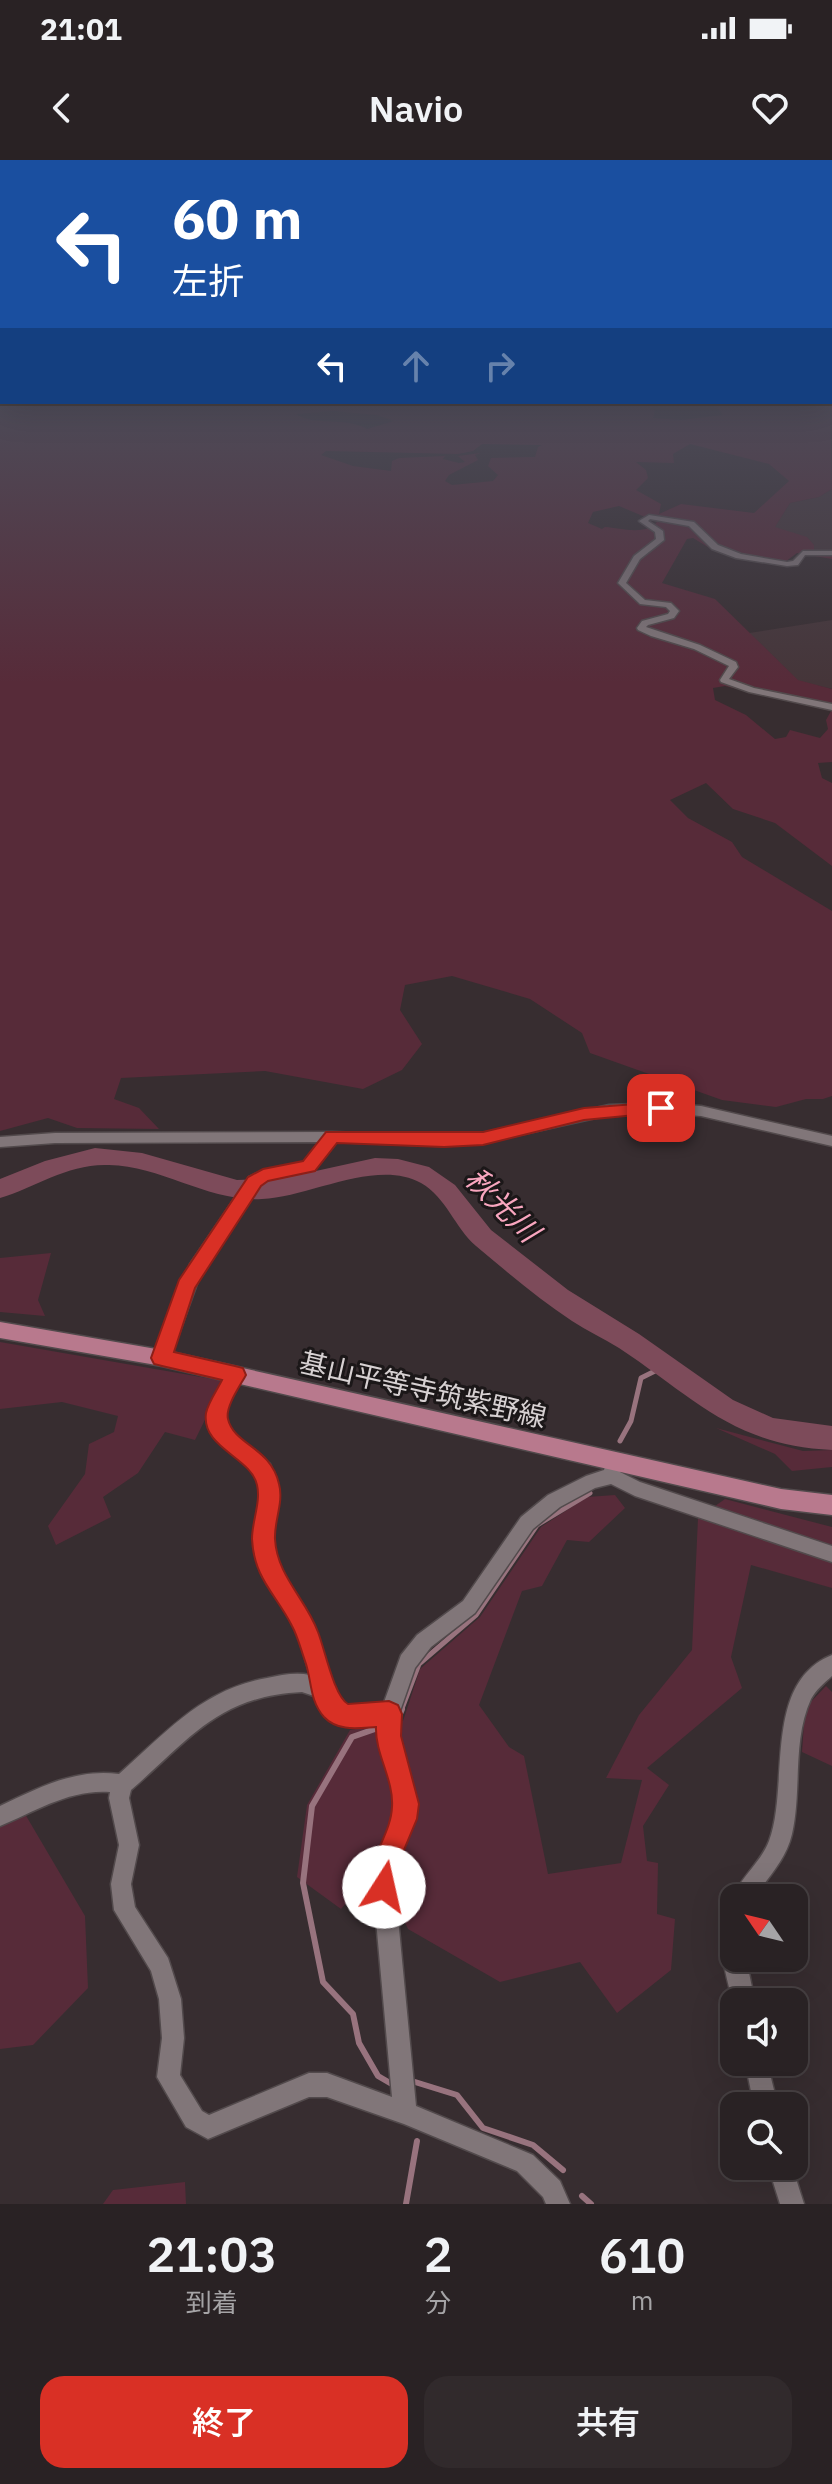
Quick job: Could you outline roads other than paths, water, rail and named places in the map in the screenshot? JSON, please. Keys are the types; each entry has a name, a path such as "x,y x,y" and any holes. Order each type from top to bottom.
{"main road":[{"name":"基山平等寺筑紫野線","path":"0,1330 162,1358 613,1469 832,1505"}],"street":[{"path":"832,553 803,553 795,563 787,564 761,561 715,547 691,524 649,517 643,521 659,531 660,540 637,558 622,583 643,602 668,605 675,611 675,614 645,623 641,628 697,646 712,657 733,664 724,680 752,690 832,707"},
{"path":"0,1142 55,1138 332,1137 444,1141 483,1138 584,1114 661,1108 701,1111 832,1141"},
{"path":"162,1358 195,1268 254,1181 263,1176 309,1166 332,1137"},
{"path":"235,1375 217,1412 218,1424 230,1441 264,1469 270,1488 264,1539 271,1575 302,1620 319,1668 321,1689 334,1710 346,1716 389,1714"},
{"path":"405,2113 384,1887 388,1857 406,1804 389,1736 389,1714 408,1662 424,1641 469,1607 527,1523 554,1501 613,1469 695,1510 832,1554"},
{"path":"754,1884 773,1859 781,1834 797,1716 803,1695 811,1682 832,1664"},
{"path":"321,1689 308,1681 256,1688 229,1697 196,1716 163,1743 122,1784 119,1798 129,1845 121,1884 125,1910 160,1966 170,1999 173,2038 168,2077 194,2119 208,2127 309,2085 327,2085 405,2113 525,2163 552,2189 558,2204"},
{"path":"0,1816 70,1786 104,1780 122,1784"},
{"path":"784,2180 792,2204"}],"waterway":[{"name":"秋光川","path":"0,1189 67,1162 109,1156 142,1161 237,1189 284,1187 375,1167 398,1167 421,1173 447,1191 482,1237 558,1297 630,1342 723,1408 746,1421 772,1430 832,1438"},
{"path":"620,1441 631,1421 641,1378 663,1367"},
{"path":"401,1711 419,1664 476,1615 537,1525 590,1493"},
{"path":"397,1721 402,1709"},
{"path":"375,1729 352,1737 312,1806 303,1883 323,1982 353,2014 359,2043 378,2076 390,2083"},
{"path":"415,2082 457,2095 483,2128 533,2145 563,2170"},
{"path":"406,2204 417,2141"},
{"path":"582,2196 591,2204"}]}
